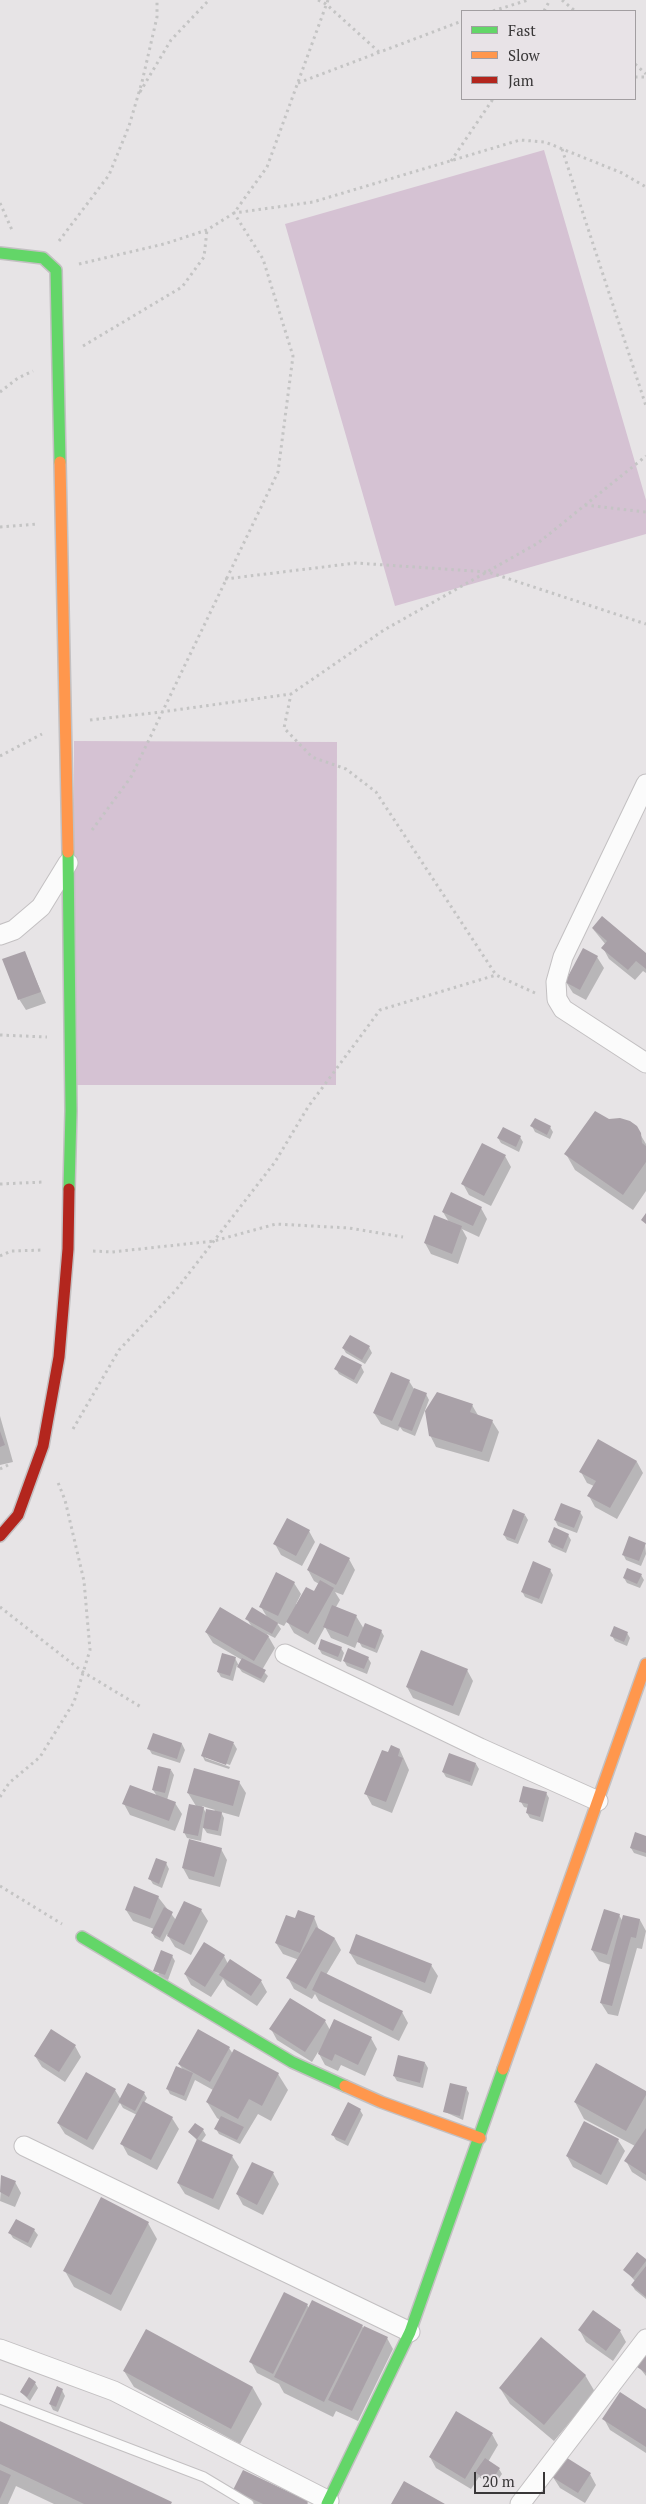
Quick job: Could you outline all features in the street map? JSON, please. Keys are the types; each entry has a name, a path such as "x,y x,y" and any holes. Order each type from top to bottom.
{"street":[{"path":"0,253 43,258 56,270 70,1038 68,1250 58,1357 43,1446 18,1515 0,1536"},
{"path":"646,784 563,958 556,982 557,999 563,1009 646,1063"},
{"path":"0,934 14,930 41,907 68,863"},
{"path":"285,1654 480,1748 598,1801"},
{"path":"0,2348 114,2391 328,2502 410,2332 646,1664"},
{"path":"82,1937 292,2062 381,2102 480,2138"},
{"path":"24,2146 410,2332"},
{"path":"520,2504 646,2339"}],"lane":[{"path":"0,2399 204,2477 249,2504"}],"path":[{"path":"43,258 73,225 110,175 138,96 156,17 157,0"},
{"path":"138,96 171,40 209,0"},
{"path":"318,0 327,2 379,52"},
{"path":"496,10 528,0"},
{"path":"562,0 574,10"},
{"path":"56,270 164,244 208,230 234,213 268,167 327,2"},
{"path":"298,83 461,21"},
{"path":"636,65 646,76"},
{"path":"451,161 492,100"},
{"path":"234,213 313,202 520,140 545,142 622,173 646,187"},
{"path":"562,149 646,406"},
{"path":"91,832 131,778 278,472 293,356 263,259 234,213"},
{"path":"0,392 18,378 58,360 182,287 204,257 208,230"},
{"path":"0,756 65,722 162,712 291,694 384,630 538,544 646,456"},
{"path":"585,505 646,512"},
{"path":"0,527 61,521"},
{"path":"225,579 356,563 488,572 646,624"},
{"path":"291,694 284,728 312,757 346,769 376,792 467,934 496,975 532,992 557,999"},
{"path":"0,1469 73,1429 119,1350 176,1290 275,1162 308,1107 380,1010 496,975"},
{"path":"0,1035 70,1038"},
{"path":"0,1184 70,1181"},
{"path":"0,1256 12,1252 68,1250 112,1252 214,1241 276,1224 349,1228 404,1237"},
{"path":"0,1797 9,1783 40,1757 74,1702 90,1650 84,1581 65,1500 43,1446"},
{"path":"0,1606 83,1672 141,1707"},
{"path":"0,1886 82,1937"}],"shaded area":[{"path":"544,150 646,500 646,534 395,606 285,224"},
{"path":"74,741 337,742 336,1085 73,1085"}],"building":[{"path":"602,916 646,953 646,969 636,961 628,970 601,948 607,941 592,928"},
{"path":"583,948 598,956 580,990 565,982"},
{"path":"25,951 41,992 18,1000 2,959"},
{"path":"595,1111 609,1119 620,1118 630,1121 637,1126 641,1133 642,1143 646,1146 646,1162 623,1195 564,1154"},
{"path":"535,1118 551,1126 547,1135 530,1126"},
{"path":"503,1127 521,1136 516,1147 497,1138"},
{"path":"482,1143 506,1155 484,1196 461,1184"},
{"path":"451,1192 482,1207 473,1226 442,1212"},
{"path":"646,1213 646,1224 641,1220"},
{"path":"434,1215 462,1226 452,1254 424,1243"},
{"path":"350,1335 370,1346 362,1360 342,1348"},
{"path":"342,1355 362,1365 354,1380 334,1369"},
{"path":"391,1372 410,1380 392,1421 373,1413"},
{"path":"414,1388 427,1393 412,1431 398,1426"},
{"path":"437,1392 473,1404 470,1412 493,1420 482,1452 429,1436 425,1411"},
{"path":"0,1431 5,1445 0,1447"},
{"path":"598,1439 637,1461 610,1508 587,1496 596,1481 579,1472"},
{"path":"561,1503 581,1511 574,1528 554,1520"},
{"path":"513,1509 525,1514 515,1540 503,1535"},
{"path":"287,1518 310,1530 296,1556 273,1544"},
{"path":"554,1527 569,1534 563,1549 548,1542"},
{"path":"629,1536 646,1543 639,1561 622,1555"},
{"path":"320,1543 350,1558 336,1585 307,1570"},
{"path":"533,1561 551,1569 539,1599 521,1592"},
{"path":"627,1568 642,1574 637,1584 623,1578"},
{"path":"276,1572 295,1582 278,1616 259,1607"},
{"path":"320,1580 334,1588 308,1634 286,1622 306,1587 314,1591"},
{"path":"332,1605 357,1615 348,1637 323,1627"},
{"path":"220,1607 269,1636 254,1661 205,1632"},
{"path":"252,1607 278,1623 272,1634 245,1619"},
{"path":"365,1623 382,1630 375,1649 357,1642"},
{"path":"614,1626 628,1632 624,1642 610,1636"},
{"path":"321,1639 342,1647 338,1657 318,1649"},
{"path":"348,1648 369,1657 364,1669 343,1661"},
{"path":"421,1650 468,1669 453,1706 406,1687"},
{"path":"222,1653 236,1657 230,1676 217,1672"},
{"path":"242,1658 266,1670 261,1679 237,1667"},
{"path":"153,1733 182,1743 177,1759 147,1749"},
{"path":"209,1733 234,1742 226,1765 201,1756"},
{"path":"391,1745 400,1749 398,1756 403,1758 386,1802 364,1794 382,1750 388,1752"},
{"path":"449,1753 476,1763 470,1782 442,1772"},
{"path":"158,1766 171,1769 165,1793 152,1790"},
{"path":"194,1768 240,1781 233,1806 187,1793"},
{"path":"130,1785 176,1802 169,1821 122,1804"},
{"path":"523,1786 547,1792 540,1817 526,1813 528,1804 519,1802"},
{"path":"189,1804 204,1807 198,1836 183,1833"},
{"path":"206,1809 222,1812 218,1831 203,1828"},
{"path":"635,1832 646,1836 646,1853 630,1848"},
{"path":"189,1839 222,1848 214,1877 182,1868"},
{"path":"156,1858 167,1862 159,1884 148,1879"},
{"path":"134,1886 159,1896 150,1919 125,1910"},
{"path":"184,1901 202,1909 184,1945 167,1936"},
{"path":"164,1907 173,1912 160,1938 151,1933"},
{"path":"604,1909 620,1914 607,1955 591,1950"},
{"path":"298,1910 315,1916 300,1953 275,1943 286,1915 295,1918"},
{"path":"623,1915 640,1919 636,1938 631,1937 612,2006 600,2003"},
{"path":"316,1927 335,1938 306,1989 286,1978"},
{"path":"356,1934 432,1964 425,1983 349,1953"},
{"path":"204,1942 225,1955 205,1987 184,1974"},
{"path":"161,1950 173,1955 165,1975 153,1971"},
{"path":"230,1959 262,1980 251,1996 219,1975"},
{"path":"321,1971 403,2011 393,2031 312,1990"},
{"path":"290,1998 326,2020 305,2052 269,2029"},
{"path":"334,2019 372,2037 358,2065 335,2054 332,2061 318,2054"},
{"path":"51,2029 76,2045 59,2072 34,2056"},
{"path":"198,2029 230,2047 210,2082 178,2064"},
{"path":"234,2049 279,2073 262,2106 249,2099 238,2119 206,2102"},
{"path":"398,2055 425,2062 420,2083 393,2076"},
{"path":"596,2063 646,2091 646,2095 626,2131 574,2102"},
{"path":"176,2066 193,2073 184,2096 166,2089"},
{"path":"86,2072 116,2089 87,2140 57,2123"},
{"path":"128,2083 145,2092 135,2111 118,2102"},
{"path":"450,2083 467,2087 460,2116 443,2112"},
{"path":"143,2101 173,2117 151,2160 120,2144"},
{"path":"348,2102 361,2109 345,2141 331,2135"},
{"path":"221,2116 244,2127 237,2140 214,2129"},
{"path":"584,2121 619,2139 601,2175 566,2156"},
{"path":"195,2123 204,2129 197,2139 188,2132"},
{"path":"646,2128 646,2175 624,2161"},
{"path":"197,2139 233,2155 213,2199 177,2183"},
{"path":"252,2162 274,2172 257,2205 236,2194"},
{"path":"1,2175 16,2181 9,2197 0,2192"},
{"path":"101,2197 149,2222 111,2295 63,2271"},
{"path":"16,2219 35,2229 28,2243 8,2233"},
{"path":"637,2252 646,2261 633,2278 623,2270"},
{"path":"646,2266 646,2297 631,2285"},
{"path":"284,2292 308,2304 273,2374 249,2362"},
{"path":"312,2300 363,2325 324,2402 274,2377"},
{"path":"593,2310 621,2330 606,2351 578,2330"},
{"path":"364,2326 388,2337 352,2411 328,2400"},
{"path":"146,2329 253,2387 231,2429 123,2371"},
{"path":"541,2337 586,2375 544,2425 499,2388"},
{"path":"646,2355 646,2373 637,2367"},
{"path":"29,2377 36,2382 27,2397 20,2392"},
{"path":"57,2386 63,2389 56,2407 49,2404"},
{"path":"620,2392 646,2409 646,2447 602,2419"},
{"path":"456,2411 493,2433 465,2479 429,2457"},
{"path":"0,2421 172,2502 171,2504 84,2504 0,2464"},
{"path":"564,2456 591,2473 578,2493 552,2477"},
{"path":"485,2458 500,2468 490,2483 475,2472"},
{"path":"0,2470 11,2475 0,2499"},
{"path":"243,2470 308,2501 307,2504 263,2504 233,2490"},
{"path":"404,2481 445,2504 391,2504"}],"traffic: fast":[{"path":"0,253 43,258 56,270 60,462"},
{"path":"68,852 71,1111 69,1189"},
{"path":"82,1937 292,2062 345,2086"},
{"path":"327,2504 410,2332 503,2069"}],"traffic: slow":[{"path":"60,462 68,852"},
{"path":"503,2069 646,1664"},
{"path":"345,2086 381,2102 480,2138"}],"traffic: jam":[{"path":"0,1536 18,1515 43,1446 59,1357 68,1249 69,1189"}]}
